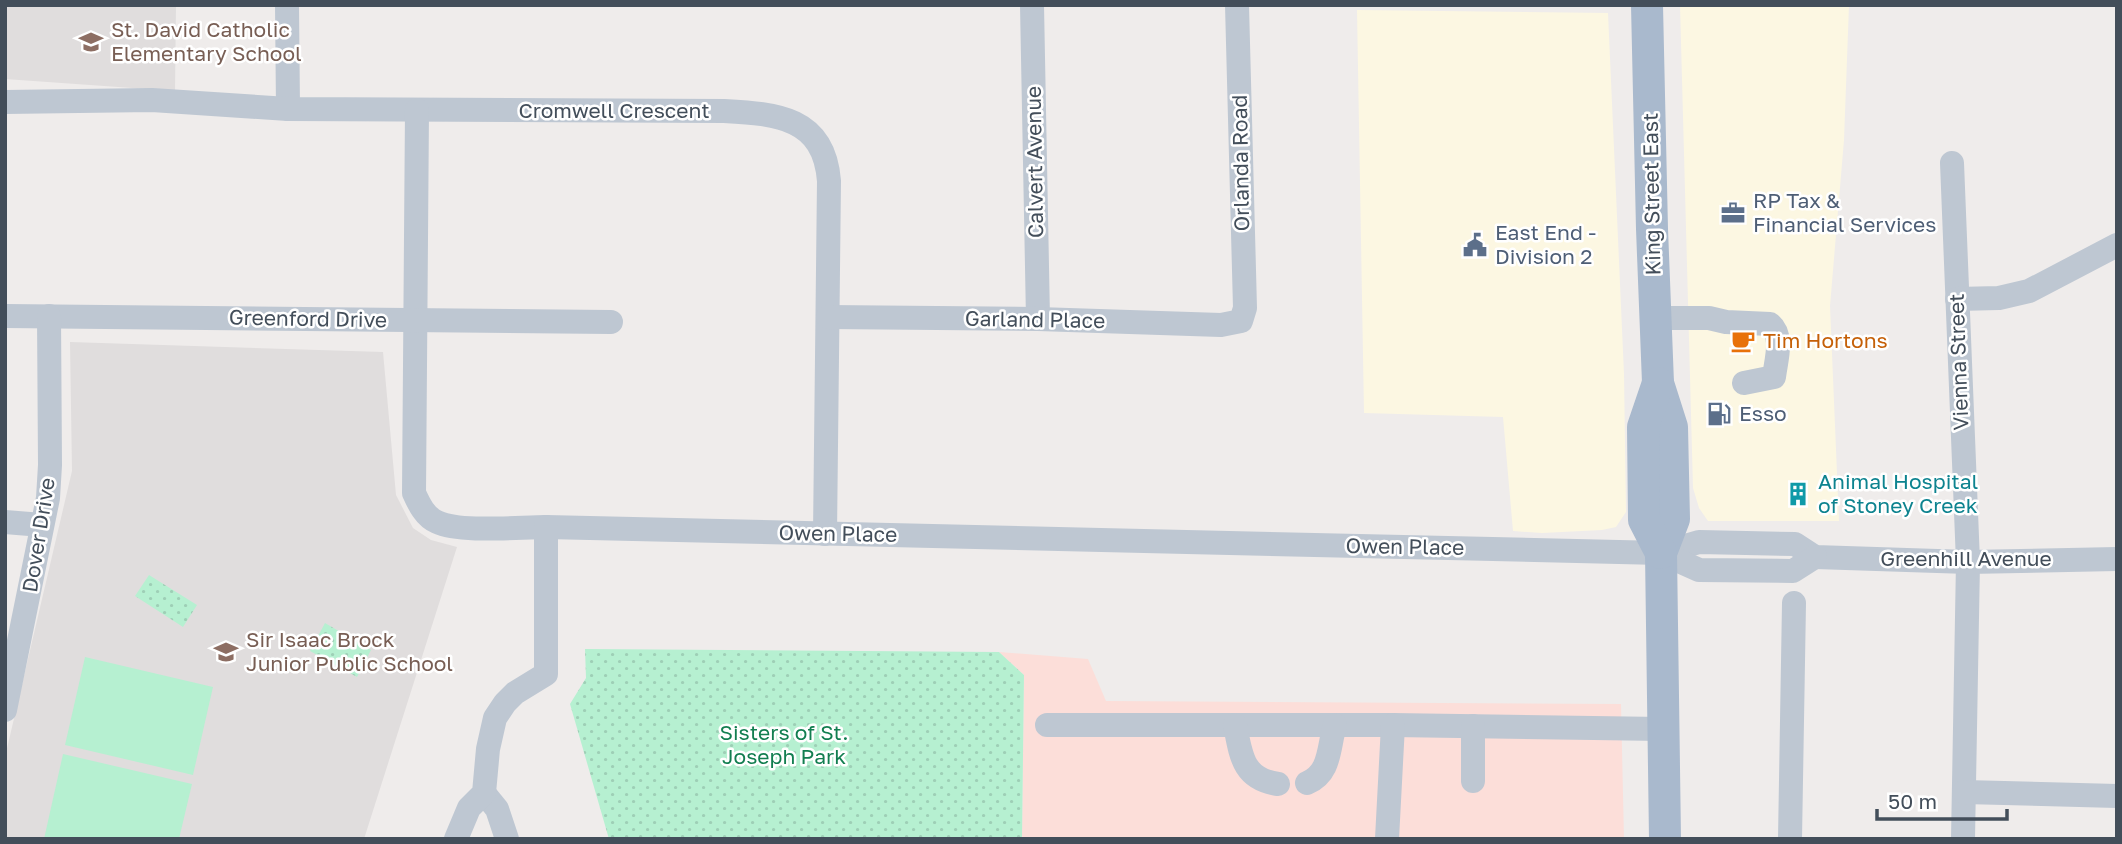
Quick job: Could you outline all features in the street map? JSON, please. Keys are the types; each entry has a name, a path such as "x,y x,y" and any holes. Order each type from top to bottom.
{"main road":[{"name":"King Street East","path":"1647,5 1658,383 1643,426 1644,520 1661,553 1665,839"}],"street":[{"path":"287,5 288,109"},
{"name":"Calvert Avenue","path":"1032,5 1038,319"},
{"name":"Orlanda Road","path":"1237,5 1245,301 1241,321"},
{"name":"Cromwell Crescent","path":"5,102 152,100 288,109 724,111 755,113 801,124 818,141 828,160 825,534"},
{"name":"Owen Place","path":"417,110 414,493 422,509 435,522 452,527 1661,553"},
{"name":"Vienna Street","path":"1952,163 1968,562 1963,839"},
{"path":"1957,299 1999,298 2029,291 2117,245"},
{"name":"Greenford Drive","path":"5,316 611,322"},
{"name":"Dover Drive","path":"5,710 48,498 48,316"},
{"name":"Garland Place","path":"828,317 1038,319 1221,326 1241,321"},
{"path":"1655,318 1709,318 1726,322 1770,324 1778,338 1774,377 1744,383"},
{"path":"5,522 42,525"},
{"path":"456,839 469,808 484,793 488,749 495,718 515,693 546,674 546,527"},
{"name":"Greenhill Avenue","path":"1661,553 1699,570 1793,570 1815,557 1968,562 2117,559"},
{"path":"1790,839 1794,603"},
{"path":"1047,725 1393,725 1662,729"},
{"path":"1236,725 1242,759 1253,775 1263,782 1278,784"},
{"path":"1307,783 1317,779 1328,762 1335,725"},
{"path":"1387,839 1393,725"},
{"path":"1465,726 1466,779"},
{"path":"1964,792 2117,796"},
{"path":"484,793 497,808 507,839"}],"shaded area":[{"name":"St. David Catholic Elementary School","path":"5,5 176,5 175,91 5,79"},
{"path":"1680,5 1849,5 1844,140 1830,306 1839,521 1708,521 1699,508 1693,488"},
{"path":"1357,10 1608,13 1624,374 1626,512 1616,527 1542,533 1513,531 1503,417 1364,413"},
{"name":"Sir Isaac Brock Junior Public School","path":"70,342 383,352 396,495 413,528 431,540 457,547 364,839 5,839 5,757 72,471"},
{"path":"999,652 1088,659 1106,701 1621,704 1624,839 1022,839 1024,675"}],"green space":[{"path":"149,575 197,605 183,627 135,596"},
{"path":"325,623 371,650 357,677 310,651"},
{"name":"Sisters of St. Joseph Park","path":"585,649 999,652 1024,675 1022,839 609,839 570,704 586,678"},
{"path":"85,657 213,687 193,775 65,745"},
{"path":"63,754 192,784 179,839 44,839"}],"place":[{"name":"St. David Catholic Elementary School","path":"91,42"},
{"name":"RP Tax & Financial Services","path":"1733,213"},
{"name":"East End - Division 2","path":"1475,245"},
{"name":"Tim Hortons","path":"1743,341"},
{"name":"Esso","path":"1719,414"},
{"name":"Animal Hospital of Stoney Creek","path":"1798,494"},
{"name":"Sir Isaac Brock Junior Public School","path":"226,652"}]}
